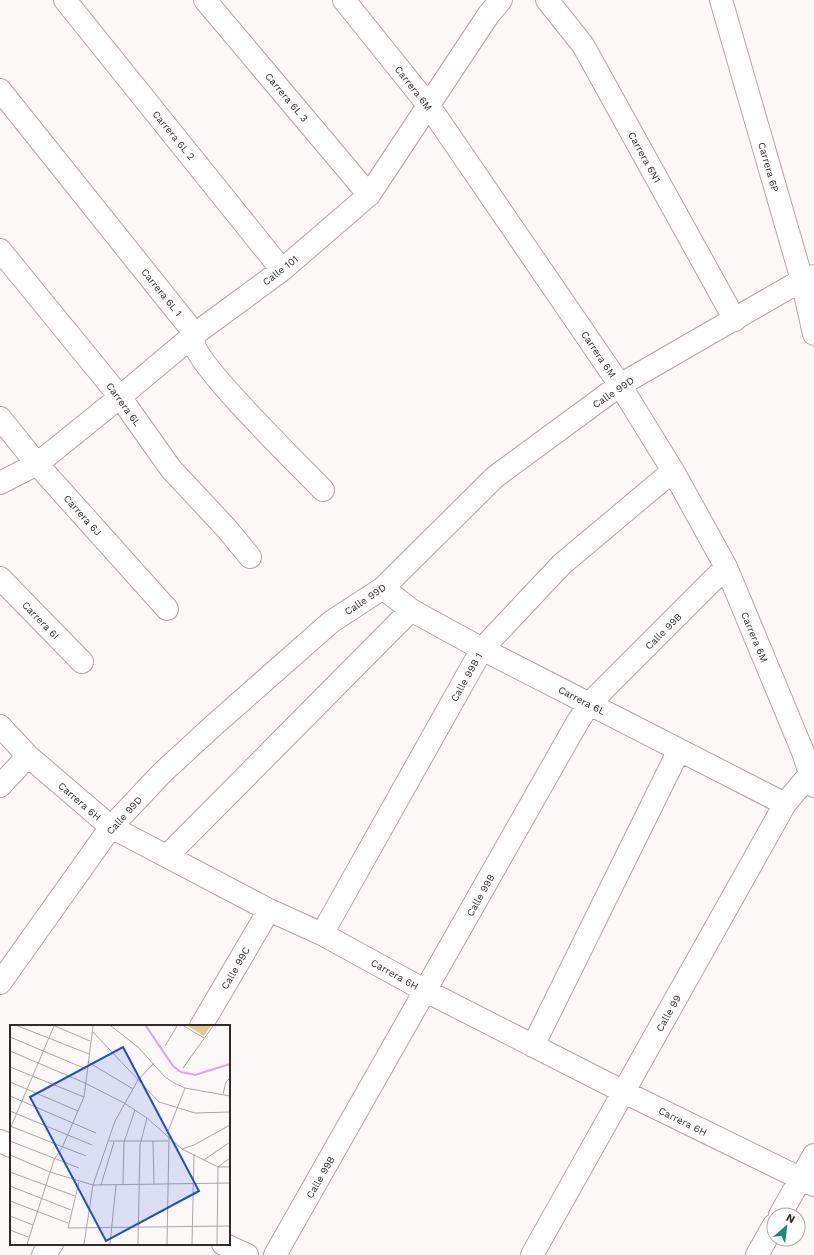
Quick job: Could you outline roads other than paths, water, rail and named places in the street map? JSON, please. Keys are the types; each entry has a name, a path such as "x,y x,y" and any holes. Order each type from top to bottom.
{"street":[{"name":"Carrera 6L 2","path":"65,0 282,270"},
{"name":"Carrera 6L 3","path":"205,0 369,195"},
{"name":"Carrera 6M","path":"344,0 429,106 620,385 673,471 726,567 808,748 812,780"},
{"name":"Carrera 6N1","path":"547,0 583,45 735,320"},
{"name":"Carrera 6P","path":"721,0 808,278 814,334"},
{"name":"Calle 101","path":"0,483 37,464 195,334 282,270 369,195 429,106 489,5"},
{"name":"Carrera 6L 1","path":"0,90 195,334 194,343 200,356 218,380 323,490"},
{"name":"Carrera 6L","path":"0,250 120,397 171,469 227,529 250,557"},
{"name":"Calle 99D","path":"0,983 111,827 182,753 331,622 383,588 496,477 620,385 808,278"},
{"name":"Carrera 6J","path":"0,418 37,464 167,609"},
{"name":"Calle 99B 1","path":"322,934 482,649 562,564 673,471"},
{"name":"Calle 99B","path":"275,1255 577,723 590,703 726,567"},
{"name":"Carrera 6I","path":"0,578 82,662"},
{"name":"Carrera 6L","path":"383,588 411,610 482,649 785,804"},
{"path":"167,856 411,610"},
{"name":"Carrera 6H","path":"0,726 28,756 111,827 269,910 322,934 426,991 533,1046 807,1181"},
{"path":"533,1046 679,750"},
{"path":"0,786 28,756"},
{"name":"Calle 99","path":"532,1255 785,804 812,780"},
{"name":"Calle 99C","path":"202,1025 269,910"},
{"path":"0,1141 10,1146"},
{"path":"786,1207 807,1181 814,1155"},
{"path":"757,1255 766,1239"},
{"path":"43,1255 51,1245"},
{"path":"225,1245 247,1255"}]}
